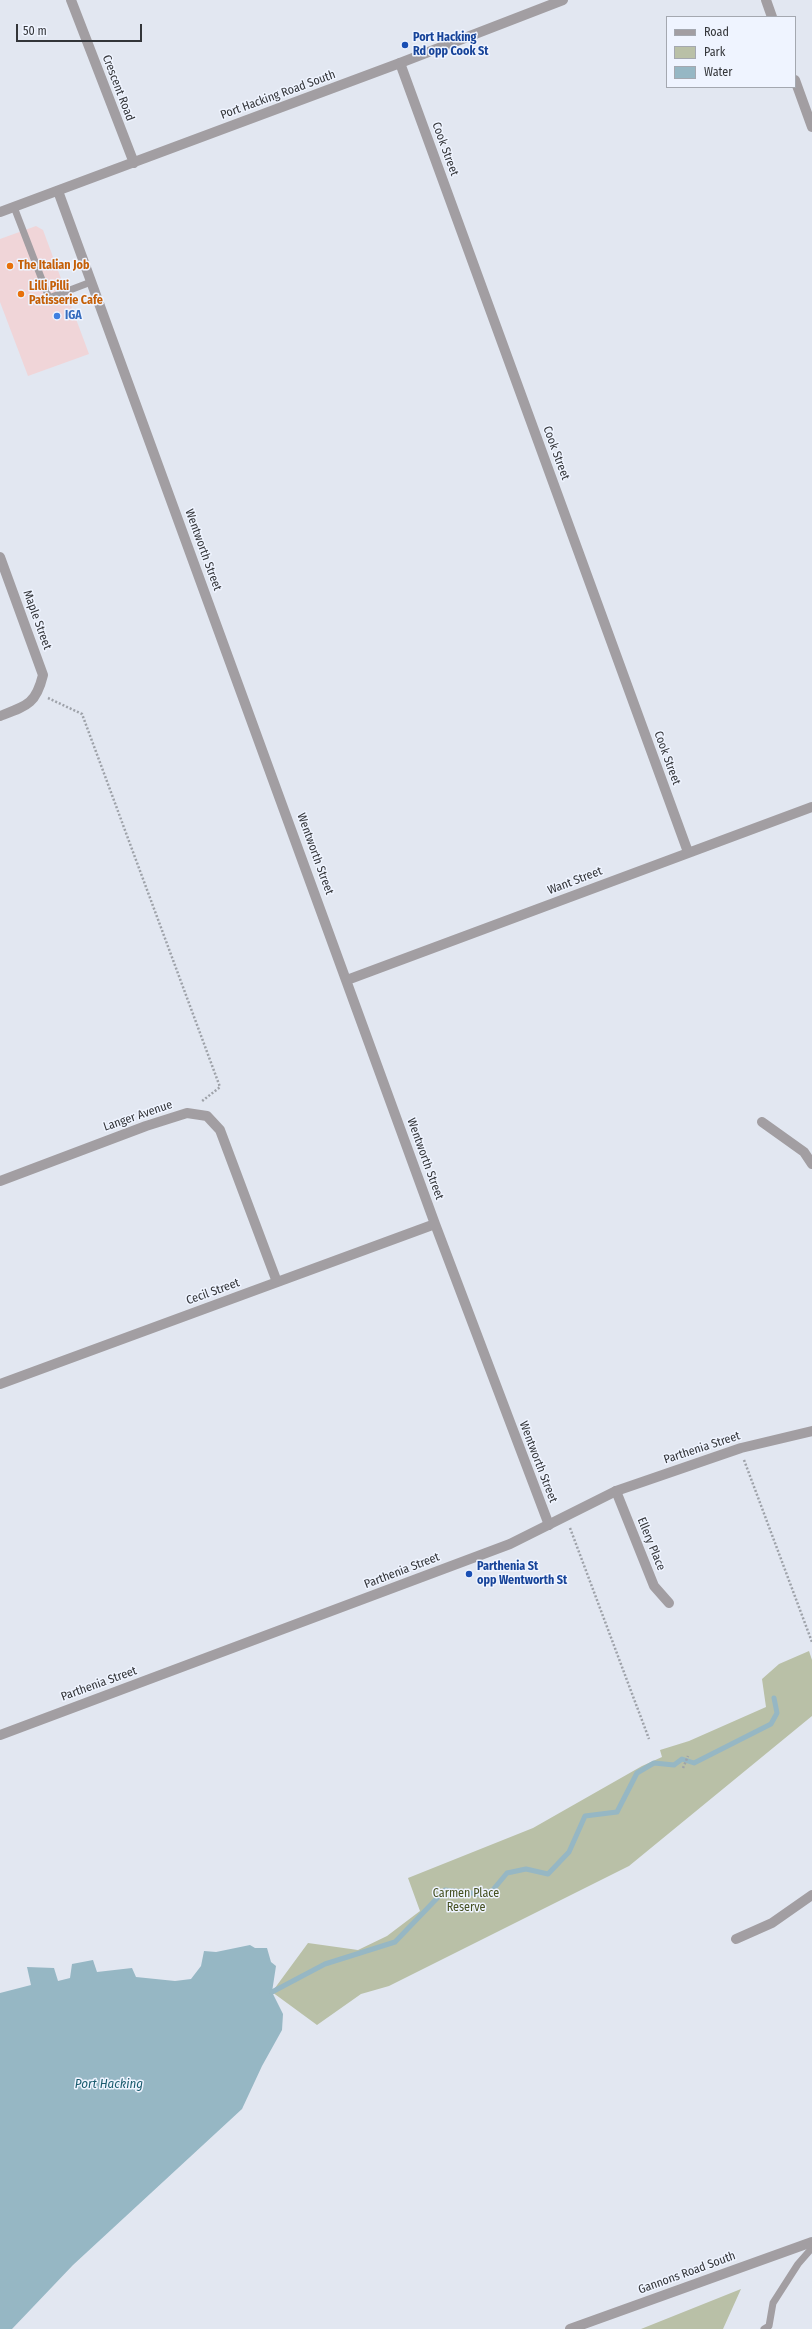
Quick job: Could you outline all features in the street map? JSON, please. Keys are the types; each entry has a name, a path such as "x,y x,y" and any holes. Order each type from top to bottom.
{"street":[{"name":"Crescent Road","path":"71,0 134,163"},
{"name":"Port Hacking Road South","path":"0,212 400,64 564,0"},
{"path":"766,0 772,16"},
{"name":"Cook Street","path":"400,64 688,852"},
{"path":"796,83 812,127"},
{"name":"Wentworth Street","path":"58,191 435,1224 549,1525"},
{"name":"Maple Street","path":"0,557 44,675 39,693"},
{"path":"0,716 25,707 39,693"},
{"name":"Want Street","path":"347,980 812,807"},
{"name":"Langer Avenue","path":"0,1181 146,1126 187,1113 207,1116 220,1130 277,1282"},
{"path":"762,1122 804,1152 812,1164"},
{"name":"Cecil Street","path":"0,1384 435,1224"},
{"name":"Parthenia Street","path":"0,1735 510,1544 616,1491 740,1448 812,1431"},
{"name":"Ellery Place","path":"616,1491 654,1586 669,1603"},
{"path":"736,1939 772,1923 812,1895"},
{"name":"Gannons Road South","path":"570,2329 812,2242"}],"lane":[{"path":"14,207 49,298 91,282"},
{"path":"764,2329 769,2326 773,2303 798,2264 812,2248"}],"path":[{"path":"39,693 82,714 220,1087 187,1113"},
{"path":"740,1448 812,1642"},
{"path":"566,1516 649,1739"},
{"path":"683,1768 688,1756"}],"shaded area":[{"path":"36,226 43,230 89,354 28,376 0,302 0,239"}],"green space":[{"name":"Carmen Place Reserve","path":"809,1651 812,1660 812,1716 629,1866 389,1986 361,1994 317,2025 272,1992 308,1943 358,1950 387,1936 420,1911 408,1878 533,1828 642,1766 662,1757 660,1750 689,1741 766,1707 762,1679 779,1664"},
{"path":"741,2289 723,2329 641,2329"}],"water":[{"name":"Port Hacking","path":"250,1945 255,1948 267,1948 271,1962 276,1966 272,1992 283,2014 282,2030 262,2066 242,2109 73,2265 12,2329 0,2329 0,1993 31,1985 27,1967 54,1968 58,1981 70,1978 72,1964 93,1960 97,1972 132,1968 136,1977 175,1981 191,1979 201,1966 204,1951 216,1952"}],"waterway":[{"path":"272,1992 325,1964 395,1942 445,1890 479,1894 492,1891 507,1873 526,1869 548,1874 569,1852 585,1816 617,1812 637,1773 654,1763 674,1765 682,1759 694,1763 771,1724 777,1713 774,1698"}],"place":[{"name":"Port Hacking Rd opp Cook St","path":"405,45"},
{"name":"The Italian Job","path":"10,266"},
{"name":"Lilli Pilli Patisserie Cafe","path":"21,294"},
{"name":"IGA","path":"57,316"},
{"name":"Parthenia St opp Wentworth St","path":"469,1574"}]}
